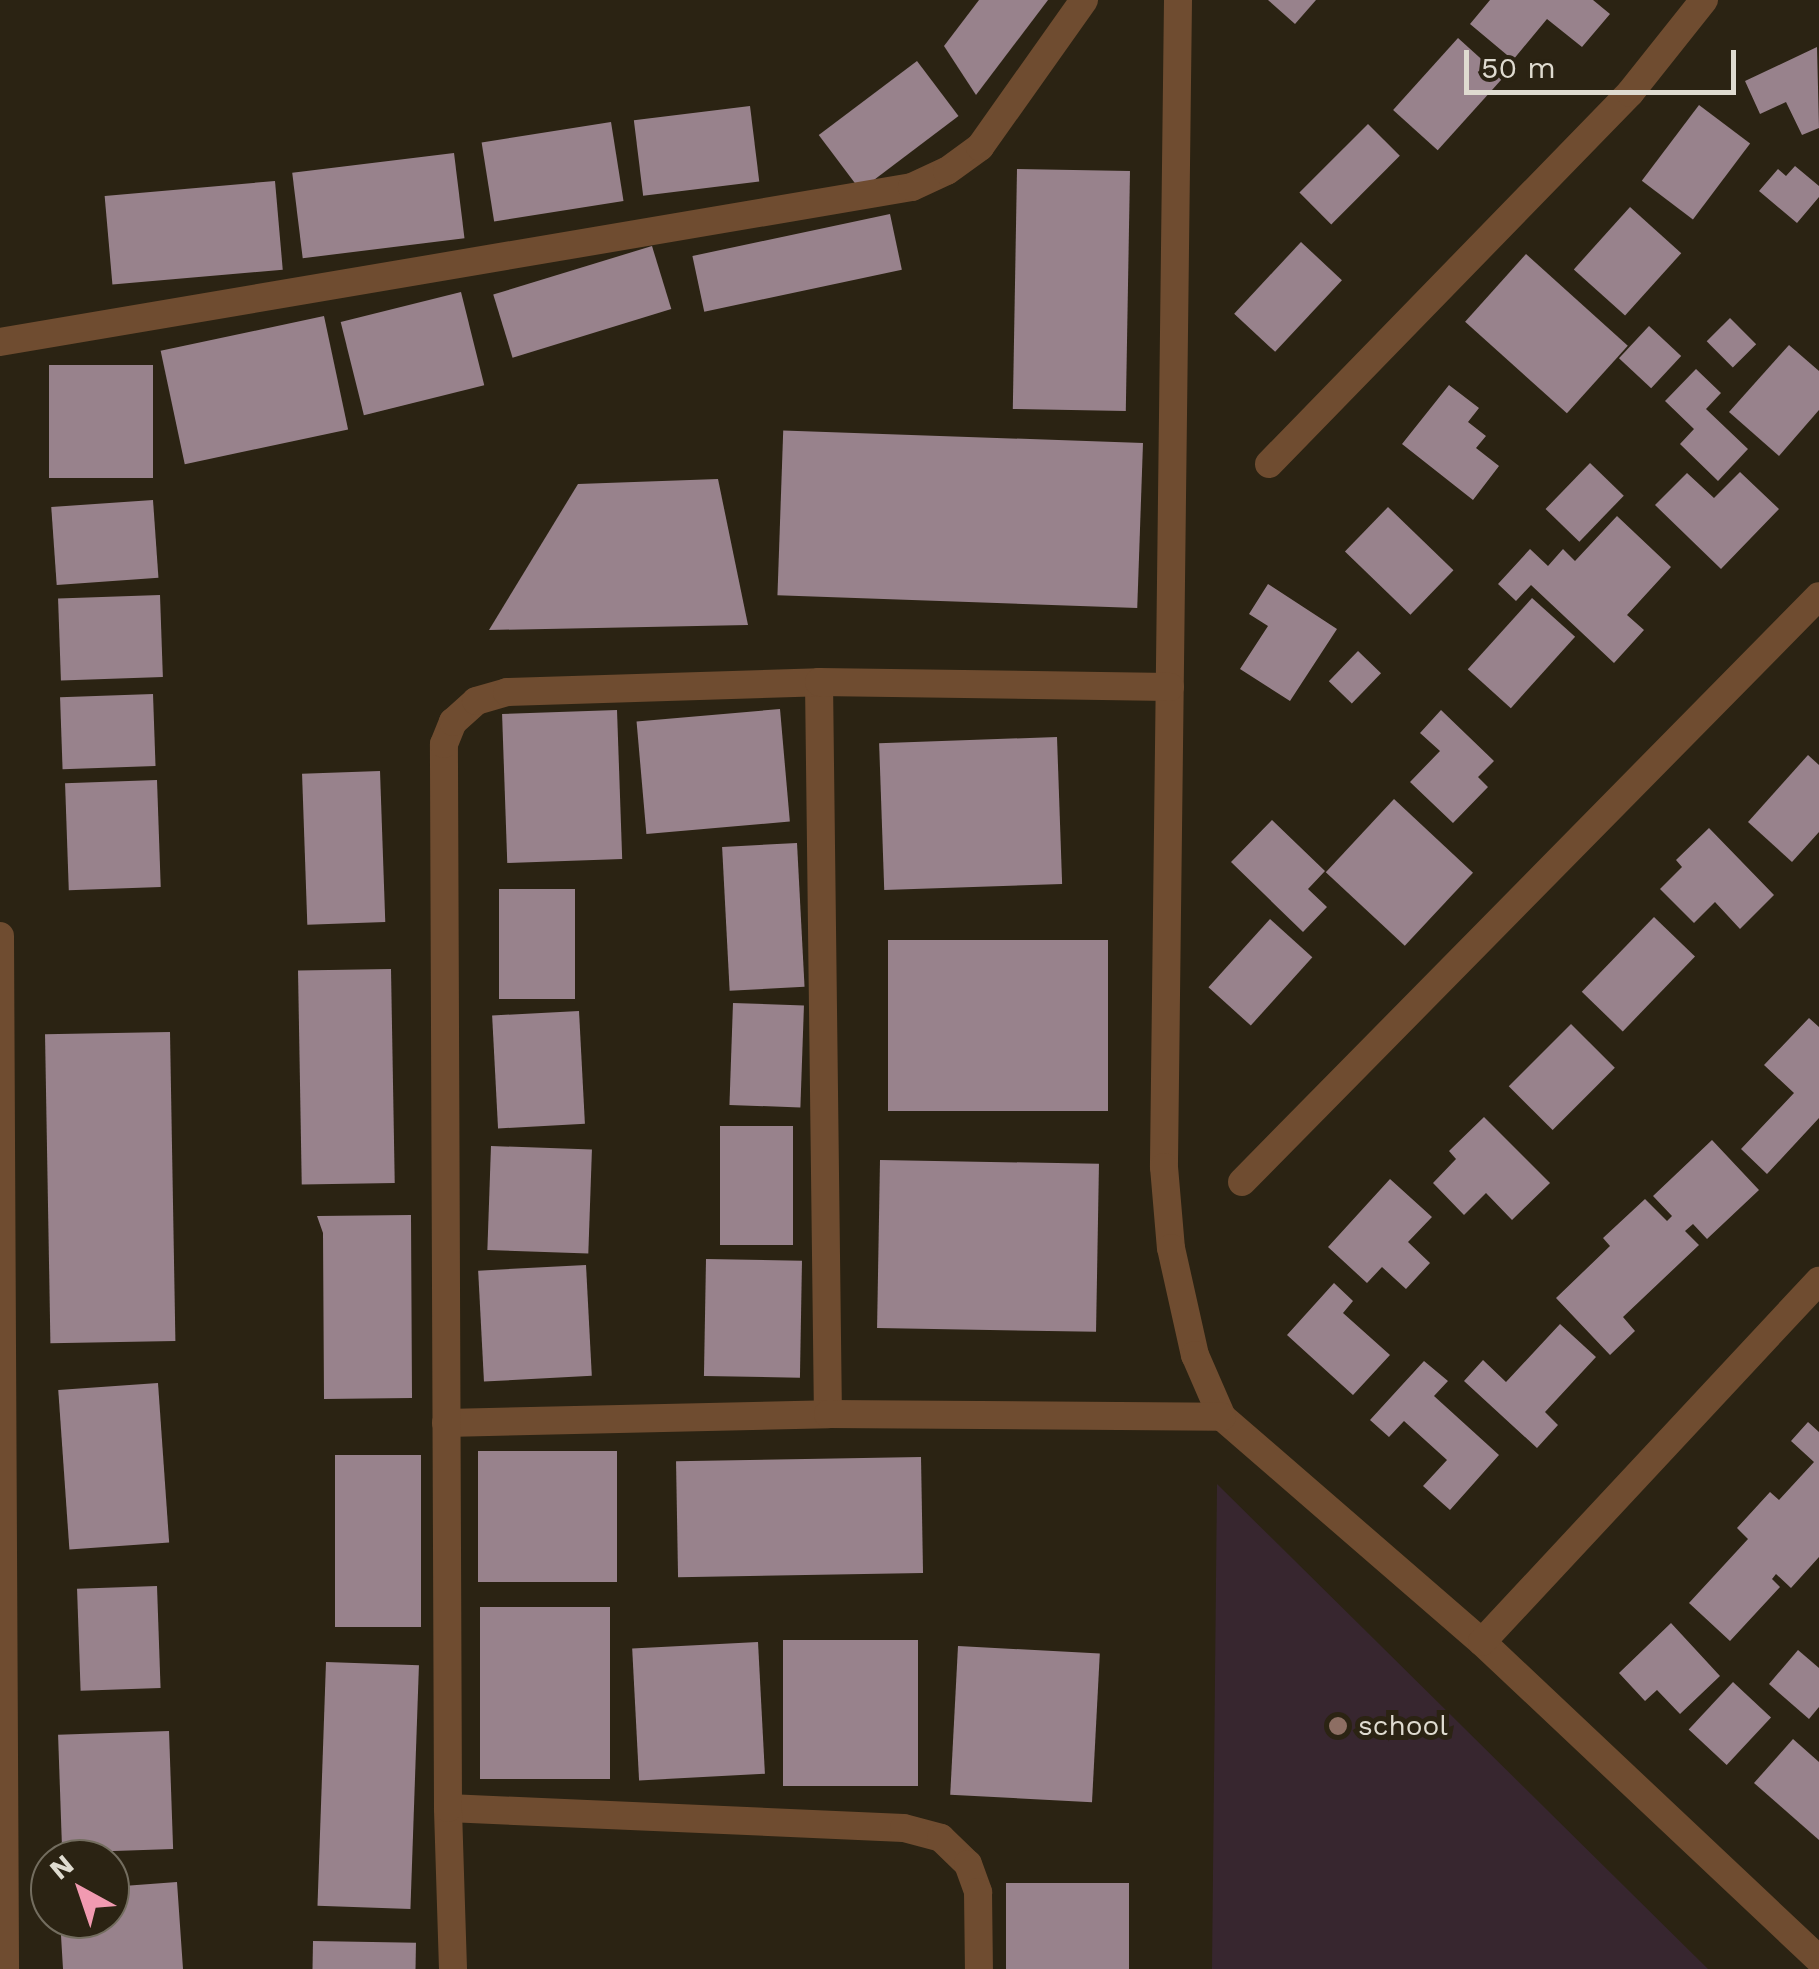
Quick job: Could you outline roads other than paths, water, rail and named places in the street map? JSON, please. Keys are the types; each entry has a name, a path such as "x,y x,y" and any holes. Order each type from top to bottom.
{"street":[{"path":"0,342 912,187 947,170 980,147 1084,0"},
{"path":"1178,0 1164,1167 1180,1302 1195,1355 1222,1417 1482,1642 1819,1960"},
{"path":"1269,464 1630,92 1704,0"},
{"path":"1242,1182 1819,596"},
{"path":"453,1969 448,1808 444,744 454,722 476,702 508,692 819,682 1170,686"},
{"path":"819,682 828,1414"},
{"path":"0,936 5,1969"},
{"path":"1482,1642 1819,1281"},
{"path":"446,1423 828,1414 1222,1417"},
{"path":"448,1808 904,1828 941,1838 968,1864 978,1892 980,1969"}],"place":[{"name":"school","path":"1338,1726"}]}
